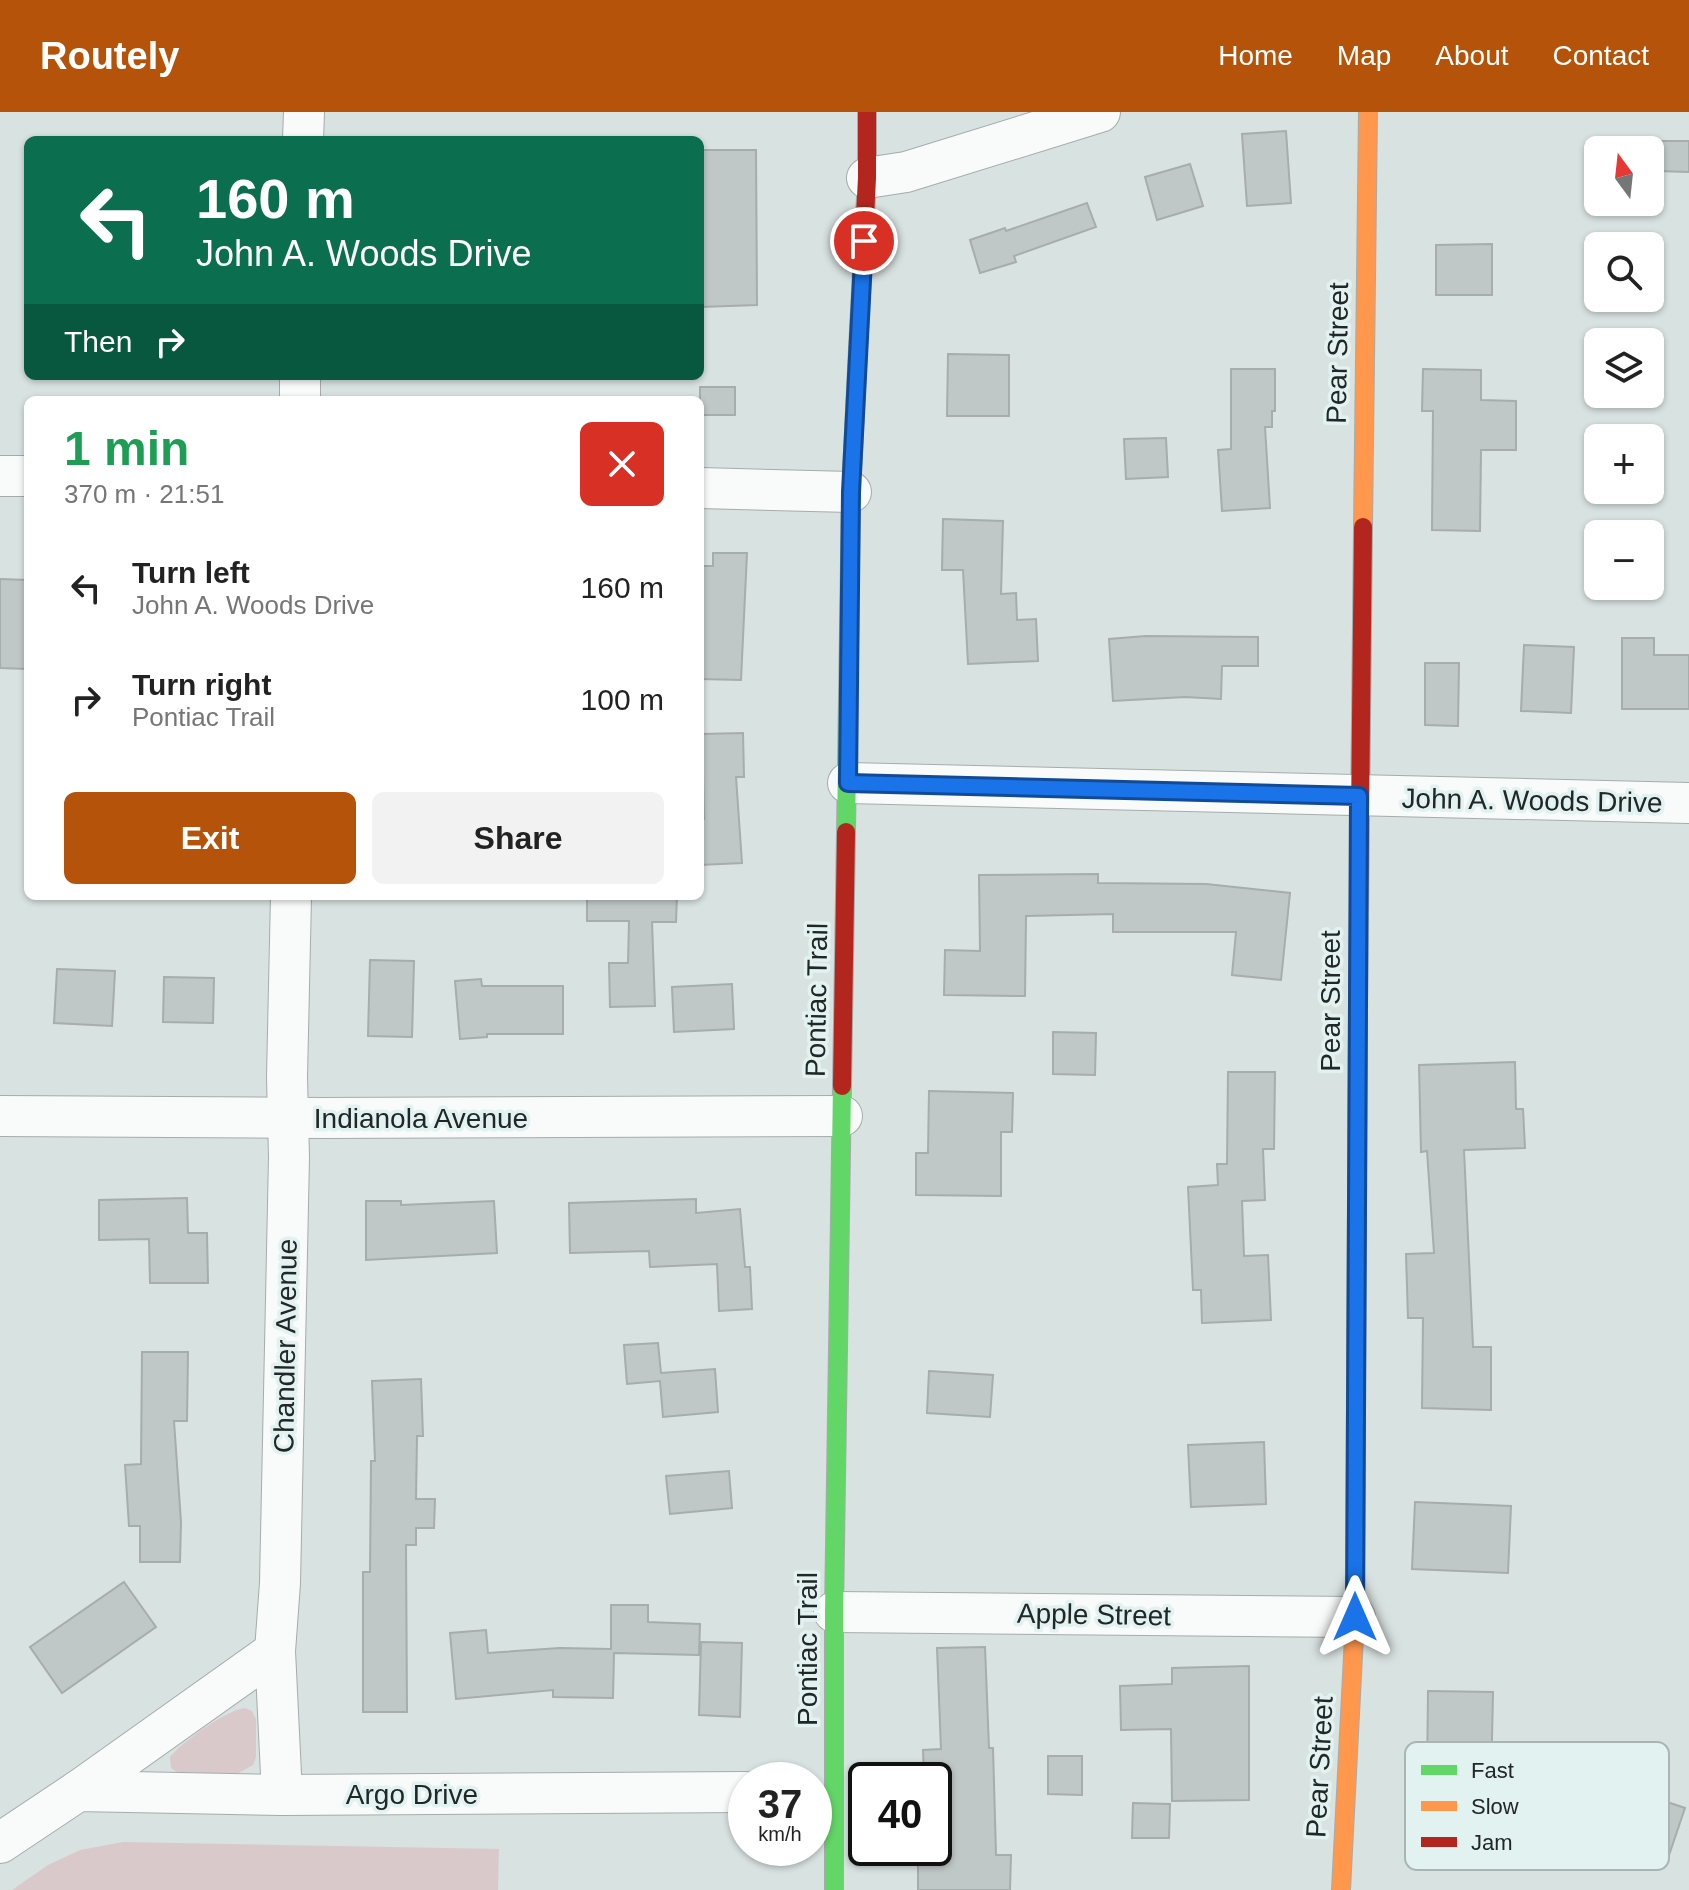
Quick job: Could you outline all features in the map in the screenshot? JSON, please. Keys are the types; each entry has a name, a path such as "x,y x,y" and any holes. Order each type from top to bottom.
{"main road":[{"name":"Pontiac Trail","path":"826,1762 834,1612 851,492 867,178 867,112"},
{"name":"Pear Street","path":"1341,1890 1355,1617 1359,796 1368,112"},
{"name":"Pontiac Trail","path":"832,1866 834,1890"}],"street":[{"path":"303,136 304,112"},
{"path":"867,178 906,172 1100,112"},
{"path":"0,476 24,476"},
{"path":"704,488 851,492"},
{"name":"John A. Woods Drive","path":"848,783 1689,803"},
{"name":"Chandler Avenue","path":"282,1795 275,1651 280,1583 291,900"},
{"name":"Indianola Avenue","path":"0,1116 842,1116"},
{"name":"Apple Street","path":"834,1612 1355,1617"},
{"path":"0,1843 275,1651"},
{"name":"Argo Drive","path":"78,1791 282,1795 728,1792"}],"shaded area":[{"path":"245,1708 252,1711 256,1719 256,1757 253,1765 237,1774 177,1772 171,1768 170,1757 184,1743 216,1720"},
{"path":"123,1842 499,1849 498,1890 12,1890 48,1865 80,1850"}],"building":[{"path":"1286,131 1291,203 1247,206 1242,134"},
{"path":"1664,141 1689,141 1689,172 1664,171"},
{"path":"704,150 756,150 757,305 704,307"},
{"path":"1190,164 1203,206 1157,220 1145,177"},
{"path":"1087,203 1096,227 1014,256 1016,262 980,273 970,240"},
{"path":"1492,244 1492,295 1436,295 1436,245"},
{"path":"948,354 1009,355 1009,416 947,416"},
{"path":"1231,369 1275,369 1275,411 1272,411 1272,427 1265,427 1270,508 1222,511 1218,450 1231,449"},
{"path":"1423,369 1481,370 1481,400 1516,401 1516,450 1481,450 1480,531 1432,530 1433,411 1422,411"},
{"path":"700,387 735,387 735,415 704,415 704,396 700,396"},
{"path":"1166,438 1168,477 1126,479 1124,439"},
{"path":"943,519 1003,521 1001,594 1016,593 1017,620 1036,619 1038,661 968,664 963,570 942,570"},
{"path":"713,553 747,553 741,680 704,679 704,566 713,566"},
{"path":"0,579 24,580 24,669 0,668"},
{"path":"1146,636 1258,637 1258,666 1222,666 1221,699 1185,697 1113,701 1109,639"},
{"path":"1622,638 1654,638 1654,655 1689,655 1689,709 1622,709"},
{"path":"1524,645 1574,647 1571,713 1521,711"},
{"path":"1425,663 1459,663 1458,726 1425,725"},
{"path":"743,733 744,777 736,777 742,863 704,865 704,734"},
{"path":"1098,874 1098,883 1206,884 1290,893 1281,980 1232,975 1236,932 1113,932 1113,914 1026,916 1025,996 944,995 945,950 980,951 979,875"},
{"path":"587,900 677,900 676,922 652,922 655,1006 610,1007 609,963 628,963 629,921 587,921"},
{"path":"370,960 414,961 412,1037 368,1036"},
{"path":"57,969 115,971 112,1026 54,1023"},
{"path":"164,977 214,978 213,1023 163,1022"},
{"path":"481,979 482,986 563,986 563,1034 487,1034 487,1037 460,1039 455,981"},
{"path":"732,984 734,1029 674,1032 672,987"},
{"path":"1053,1032 1096,1033 1095,1075 1053,1074"},
{"path":"1515,1062 1516,1109 1523,1109 1525,1148 1464,1150 1473,1347 1491,1347 1491,1410 1422,1408 1423,1318 1408,1318 1406,1254 1434,1253 1427,1151 1421,1152 1419,1065"},
{"path":"1228,1072 1275,1072 1274,1149 1263,1149 1265,1200 1242,1201 1244,1256 1268,1255 1271,1320 1202,1323 1201,1290 1193,1290 1188,1187 1218,1185 1217,1164 1227,1164"},
{"path":"929,1091 1013,1093 1012,1132 1001,1132 1001,1196 916,1195 916,1153 928,1153"},
{"path":"187,1198 188,1233 207,1233 208,1283 150,1283 149,1239 99,1240 99,1200"},
{"path":"696,1199 696,1213 740,1209 745,1267 750,1267 752,1309 719,1311 717,1264 650,1267 649,1251 570,1253 569,1203"},
{"path":"366,1201 401,1201 401,1205 494,1201 497,1253 366,1260"},
{"path":"658,1343 661,1373 715,1369 718,1412 663,1417 660,1381 627,1384 624,1345"},
{"path":"142,1352 188,1352 187,1421 174,1421 181,1522 180,1562 140,1562 140,1526 129,1526 125,1465 141,1464"},
{"path":"929,1371 993,1375 990,1417 927,1413"},
{"path":"421,1379 423,1436 417,1436 416,1499 435,1499 434,1528 416,1528 416,1545 406,1545 407,1712 363,1712 363,1572 370,1572 371,1461 375,1461 372,1381"},
{"path":"1264,1442 1266,1504 1191,1507 1188,1445"},
{"path":"729,1471 732,1508 670,1514 666,1476"},
{"path":"1415,1502 1511,1506 1508,1573 1412,1569"},
{"path":"124,1582 156,1627 62,1693 30,1647"},
{"path":"611,1605 648,1605 648,1622 700,1624 699,1655 614,1653 613,1698 553,1697 553,1690 456,1699 450,1633 486,1630 488,1653 560,1648 611,1649"},
{"path":"701,1642 742,1643 740,1717 699,1715"},
{"path":"985,1647 989,1748 993,1748 996,1855 1011,1855 1010,1890 918,1890 918,1866 952,1866 952,1762 923,1762 923,1750 941,1749 937,1648"},
{"path":"1249,1666 1249,1800 1172,1801 1171,1729 1121,1730 1120,1686 1172,1684 1172,1668"},
{"path":"1428,1691 1493,1692 1492,1742 1427,1742"},
{"path":"1048,1756 1082,1756 1082,1795 1048,1794"},
{"path":"1133,1803 1170,1804 1169,1838 1132,1838"},
{"path":"1669,1803 1685,1808 1669,1855"}],"traffic: fast":[{"path":"846,832 851,492 858,349"},
{"path":"1356,1388 1358,1011"},
{"path":"834,1890 834,1612 842,1086"}],"traffic: slow":[{"path":"1363,527 1368,112"},
{"path":"1341,1890 1355,1617 1356,1388"}],"traffic: jam":[{"path":"858,349 867,178 867,112"},
{"path":"1358,1011 1363,527"},
{"path":"842,1086 846,832"}],"route":[{"path":"864,241 851,492 848,783 1359,796 1355,1617"}]}
